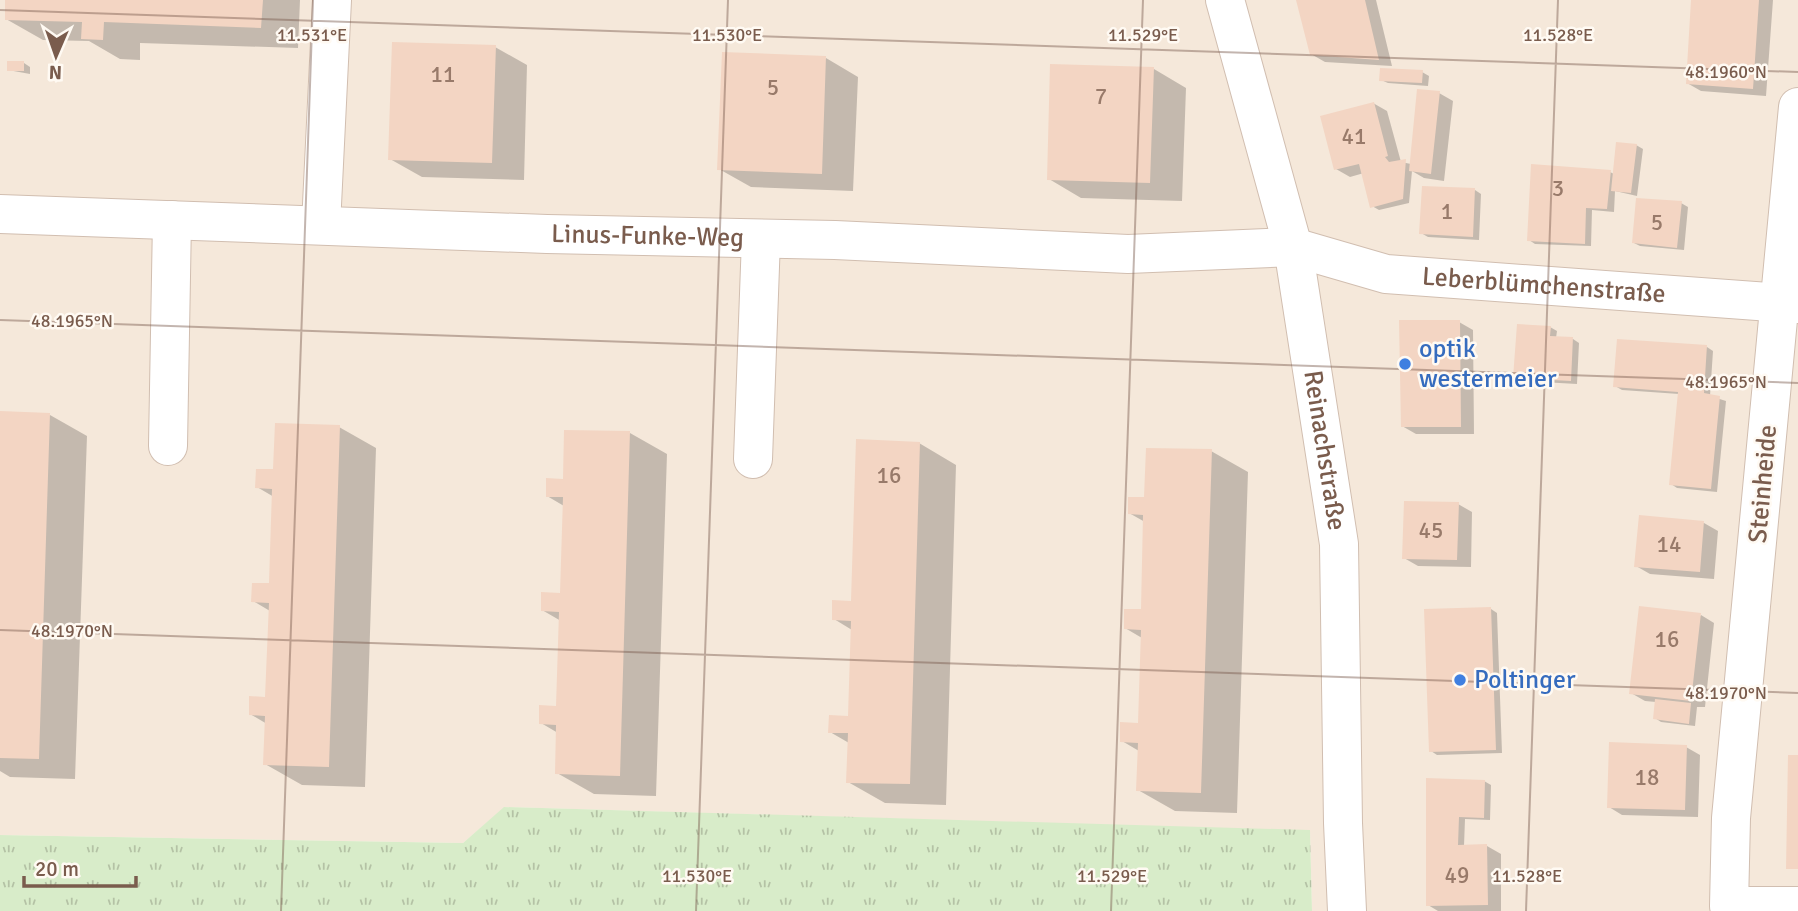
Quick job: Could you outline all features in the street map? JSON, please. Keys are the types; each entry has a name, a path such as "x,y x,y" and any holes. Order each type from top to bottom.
{"street":[{"path":"321,225 332,0"},
{"name":"Reinachstraße","path":"1225,0 1293,247 1339,544 1343,823 1348,911"},
{"name":"Steinheide","path":"1798,107 1789,303 1731,818 1729,906 1798,906"},
{"name":"Linus-Funke-Weg","path":"0,214 1128,254 1293,247"},
{"path":"168,446 172,220"},
{"path":"753,459 761,239"},
{"name":"Leberblümchenstraße","path":"1293,247 1386,274 1789,303"}],"shaded area":[{"path":"0,0 1798,0 1798,911 1312,911 1310,831 505,807 463,843 0,835"}],"green space":[{"path":"504,807 1310,830 1312,911 0,911 0,835 463,843"}],"building":[{"path":"5,0 263,0 261,28 104,22 103,40 81,39 82,22 5,20"},
{"path":"1296,0 1365,0 1379,60 1310,55"},
{"path":"1691,0 1759,0 1753,89 1686,84"},
{"path":"392,42 496,45 492,163 388,160"},
{"path":"722,52 826,56 822,174 717,170"},
{"path":"7,61 24,61 24,71 7,71"},
{"path":"1050,64 1154,67 1150,183 1047,180"},
{"path":"1380,68 1423,70 1422,83 1379,81"},
{"path":"1417,89 1440,91 1431,174 1409,171"},
{"path":"1374,102 1388,156 1385,157 1389,162 1406,159 1403,199 1370,208 1359,164 1334,170 1320,116"},
{"path":"1616,142 1637,144 1631,193 1611,191"},
{"path":"1531,164 1611,170 1607,209 1586,208 1585,244 1527,241"},
{"path":"1422,186 1475,188 1473,237 1419,234"},
{"path":"1636,198 1682,201 1677,248 1632,243"},
{"path":"1399,320 1460,320 1461,427 1401,427"},
{"path":"1517,324 1551,326 1550,336 1573,337 1571,381 1513,378"},
{"path":"1617,339 1707,345 1704,393 1720,396 1711,489 1669,485 1678,392 1613,387"},
{"path":"0,411 50,413 39,759 0,758"},
{"path":"275,423 340,425 329,767 263,765 265,716 249,715 249,696 265,697 269,603 251,602 252,583 269,583 272,489 255,488 256,469 273,469"},
{"path":"564,430 630,431 620,776 555,774 556,725 539,724 539,705 556,706 559,612 541,611 541,592 560,593 563,497 546,497 546,478 563,479"},
{"path":"856,439 920,442 910,784 846,783 848,733 828,733 829,715 848,716 851,621 832,620 832,600 851,601"},
{"path":"1146,448 1212,449 1201,793 1136,791 1138,743 1120,742 1120,722 1138,723 1141,630 1124,629 1124,609 1141,609 1143,515 1128,514 1128,497 1144,497"},
{"path":"1404,501 1459,502 1457,560 1402,559"},
{"path":"1639,515 1704,521 1700,572 1634,567"},
{"path":"1639,606 1701,613 1691,701 1629,694"},
{"name":"Poltinger","path":"1491,607 1496,750 1429,752 1424,609"},
{"path":"1655,699 1691,703 1689,724 1653,719"},
{"path":"1609,742 1687,745 1685,810 1607,808"},
{"path":"1788,755 1798,755 1798,869 1786,869"},
{"path":"1426,778 1485,780 1484,818 1459,817 1458,845 1487,844 1488,905 1426,906"}],"place":[{"name":"optik westermeier","path":"1405,364"},
{"name":"Poltinger","path":"1460,680"}]}
